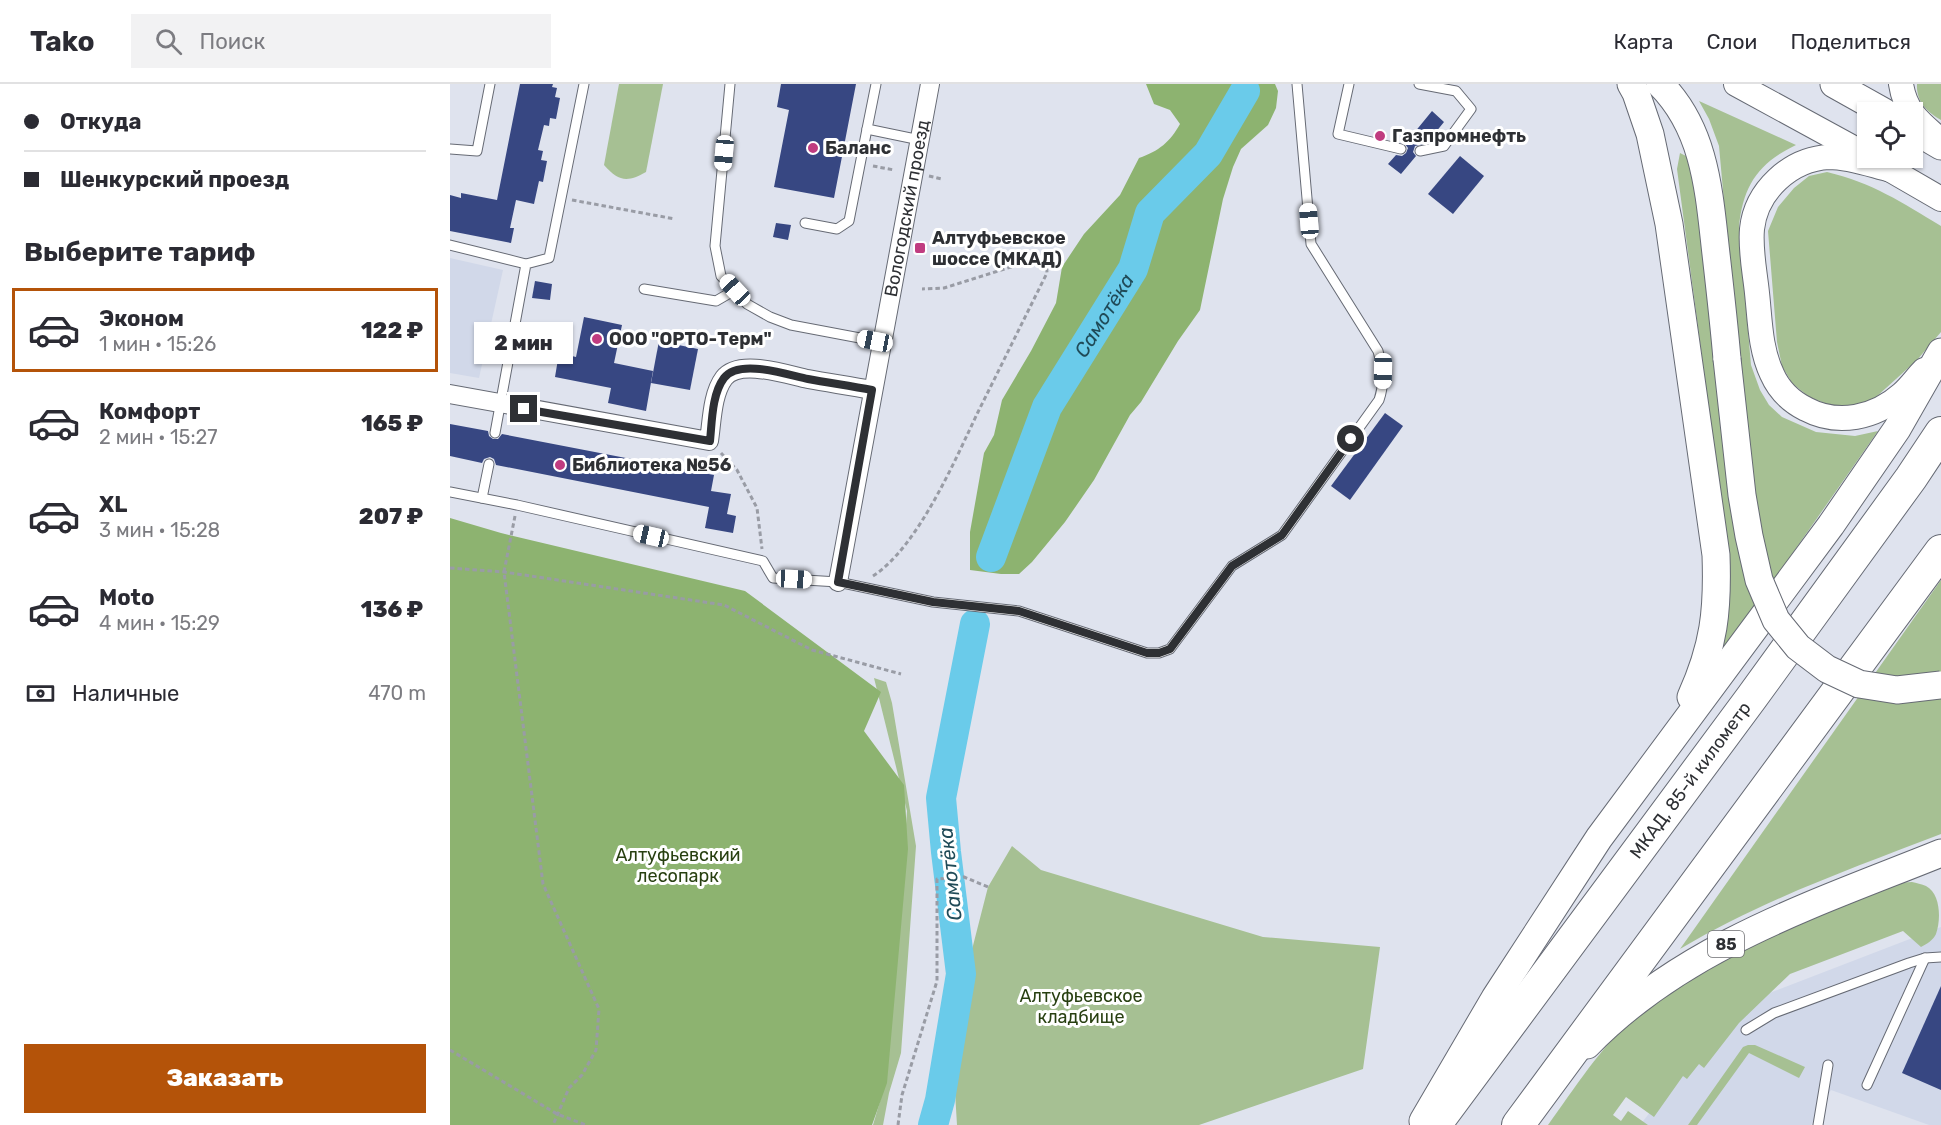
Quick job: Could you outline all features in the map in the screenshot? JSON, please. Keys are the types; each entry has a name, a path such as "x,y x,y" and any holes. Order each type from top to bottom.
{"highway":[{"name":"МКАД, 85-й километр","path":"1435,1125 1752,697 1911,478 1941,433"},
{"path":"1518,1125 1941,551"}],"main road":[{"path":"1631,84 1650,134 1669,224 1716,555 1715,622 1701,675 1687,707 1657,758"},
{"path":"1660,84 1681,109 1696,141 1708,181 1742,495 1758,580 1776,620 1798,647 1827,669 1859,684 1897,690 1941,685"},
{"path":"1834,84 1866,102"},
{"path":"1923,135 1941,146"},
{"path":"1421,1125 1508,978 1599,838 1831,525 1897,429 1941,351"},
{"name":"85","path":"1545,1089 1595,1037 1644,995 1709,952 1780,918 1941,853"}],"street":[{"name":"Вологодский проезд","path":"838,582 861,424 872,390 930,84"},
{"path":"1736,84 1857,150"},
{"path":"1901,84 1904,101 1922,124 1941,140"},
{"path":"1891,170 1857,160 1828,157 1803,162 1783,173 1766,191 1757,210 1752,229 1763,346 1771,372 1781,391 1798,405 1818,416 1841,419 1860,418 1902,394 1941,351"},
{"path":"1888,168 1941,199"},
{"path":"450,394 710,441 717,389 725,376 736,370 775,370 872,390"}],"lane":[{"path":"450,149 477,151 490,84"},
{"path":"450,245 526,264 549,258 584,84"},
{"path":"730,84 715,246 721,276 747,304 770,317 791,325 881,342"},
{"path":"805,223 837,229 849,221 876,84"},
{"path":"450,492 764,561 773,578 838,582 933,602 1019,611 1147,653 1159,653 1170,649 1232,566 1282,535 1378,400 1383,388 1383,371 1378,351 1311,244 1297,84"},
{"path":"1349,84 1338,134 1401,148"},
{"path":"1419,84 1456,91 1471,109 1444,147 1420,151"},
{"path":"867,129 920,140"},
{"path":"495,433 526,264"},
{"path":"644,289 716,301 735,290"},
{"path":"482,498 489,464"},
{"path":"1746,1030 1774,1013 1925,958 1941,957"},
{"path":"1867,1085 1925,958"},
{"path":"1818,1125 1828,1065"}],"path":[{"path":"860,164 894,170"},
{"path":"923,175 942,179"},
{"path":"561,198 675,219"},
{"path":"867,580 882,570 907,542 937,496 1047,273 1046,256 944,288 922,289"},
{"path":"710,441 737,470 757,508 764,561"},
{"path":"517,505 504,572 543,884 599,1009 596,1050 582,1075 569,1088 553,1125"},
{"path":"450,568 504,572 724,605 812,650 901,675"},
{"path":"898,1125 902,1095 937,981 938,879 964,877 988,887"},
{"path":"450,1050 557,1114 586,1125"}],"shaded area":[{"path":"450,258 503,270 479,378 450,373"},
{"path":"1941,927 1941,1125 1929,1125 1831,1090 1811,1125 1640,1125 1733,1007"}],"green space":[{"path":"619,84 663,84 646,172 628,179 618,177 604,165"},
{"path":"1146,84 1275,84 1278,91 1276,108 1268,125 1241,149 1233,167 1223,199 1200,310 1141,402 1130,415 1094,480 1065,522 1019,574 970,570 970,532 984,453 994,435 1002,400 1056,303 1062,267 1084,234 1120,195 1139,158 1163,145 1180,124 1170,110 1154,104"},
{"path":"1917,84 1941,84 1941,120 1923,106"},
{"path":"1699,101 1796,145 1762,168 1749,188 1741,212 1739,227 1751,365 1760,390 1769,405 1782,417 1816,432 1855,436 1878,431 1720,657 1723,515 1677,169 1680,153 1691,161 1738,357 1719,146 1709,119"},
{"path":"1827,172 1873,188 1941,226 1941,332 1917,360 1875,398 1849,409 1809,397 1792,383 1782,366 1777,342 1768,231 1778,207 1794,188 1809,176"},
{"name":"Алтуфьевский лесопарк","path":"450,518 501,533 745,591 881,692 864,731 904,785 908,849 887,1083 872,1125 450,1125"},
{"path":"1941,580 1941,834 1775,900 1680,949"},
{"path":"874,678 886,682 892,703 916,846 901,1053 889,1093 883,1125 873,1125 888,1062 907,811"},
{"name":"Алтуфьевское кладбище","path":"1012,846 1041,870 1263,937 1380,947 1363,1069 1199,1125 957,1125 954,1075 966,973 988,887"},
{"path":"1912,882 1926,886 1935,895 1937,901 1938,928 1935,936 1928,943 1921,947 1903,931 1790,974 1739,1023 1704,1068 1699,1064 1687,1079 1683,1076 1654,1117 1626,1097 1613,1115 1621,1121 1628,1111 1648,1125 1548,1125 1612,1040 1637,1015 1664,994 1695,974 1760,940 1895,883"},
{"path":"1755,1045 1805,1067 1799,1078 1749,1053 1697,1125 1688,1125 1743,1047"}],"building":[{"path":"520,84 553,84 552,87 557,88 555,97 560,98 556,119 550,118 549,126 544,125 538,150 543,151 541,160 547,161 543,182 539,181 534,204 516,200 510,228 514,228 511,243 450,231 450,195 461,198 461,193 497,200"},
{"name":"Баланс","path":"781,84 856,84 834,198 774,187 789,110 777,107"},
{"path":"1432,111 1444,122 1427,143 1415,146 1413,152 1416,156 1401,174 1388,164 1396,155 1402,156 1406,153 1408,148 1405,144"},
{"path":"1460,156 1484,176 1453,214 1428,194"},
{"path":"776,223 791,225 788,240 773,237"},
{"path":"535,281 552,284 550,300 532,298"},
{"path":"584,317 622,325 614,363 653,371 646,411 608,403 611,388 555,377 559,353 576,357"},
{"path":"659,341 698,349 690,390 651,383"},
{"path":"1385,413 1403,426 1350,500 1331,486"},
{"path":"450,424 488,431 489,436 493,439 498,439 502,434 714,475 711,491 731,494 727,514 736,516 733,533 705,528 709,507 496,465 494,459 490,457 484,459 482,463 450,456"},
{"path":"1941,986 1941,1090 1902,1073"}],"waterway":[{"name":"Самотёка","path":"991,557 1047,407 1133,269 1150,213 1208,154 1245,91"},
{"name":"Самотёка","path":"933,1125 940,1100 961,974 941,798 975,624"}],"place":[{"name":"Газпромнефть","path":"1380,136"},
{"name":"Баланс","path":"813,148"},
{"name":"Алтуфьевское шоссе (МКАД)","path":"920,248"},
{"name":"ООО \"ОРТО-Терм\"","path":"597,339"},
{"name":"Библиотека №56","path":"560,465"}],"route":[{"path":"524,409 710,441 717,389 725,376 736,370 775,370 872,390 838,582 933,602 1019,611 1147,653 1159,653 1170,649 1232,566 1282,535 1351,439"}]}
